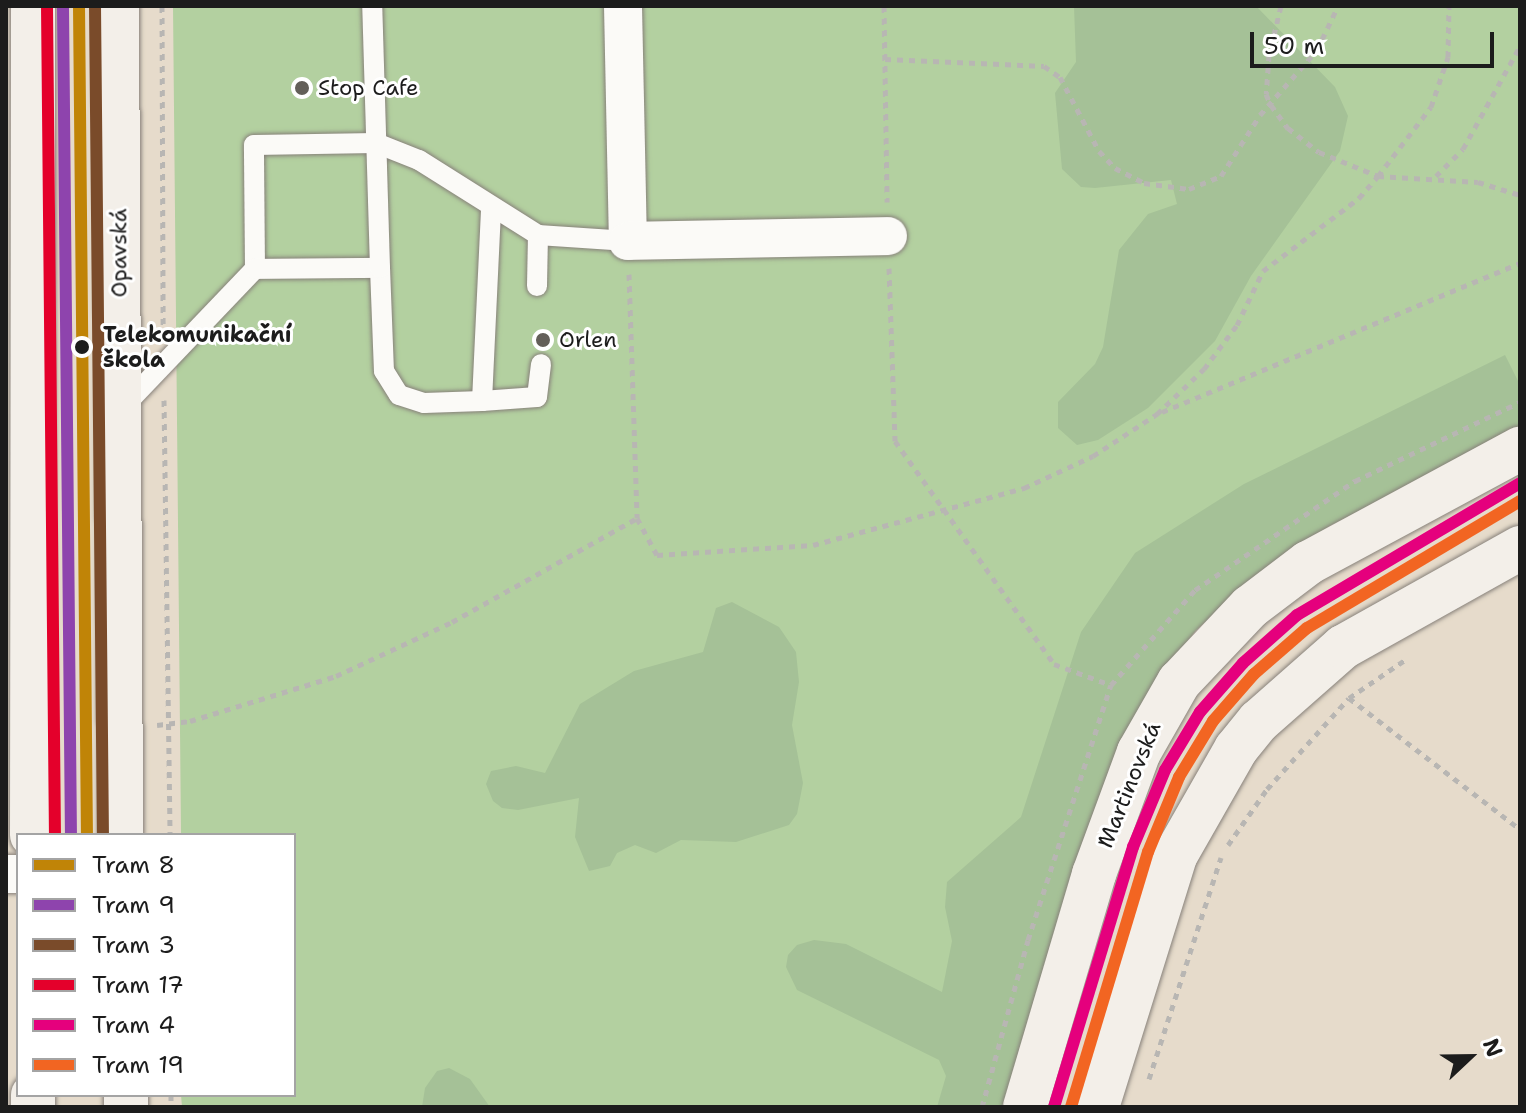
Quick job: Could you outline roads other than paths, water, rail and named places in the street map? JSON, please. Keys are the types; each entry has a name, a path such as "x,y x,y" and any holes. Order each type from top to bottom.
{"main road":[{"path":"32,833 33,6"},
{"name":"Opavská","path":"117,6 121,833"},
{"name":"Martinovská","path":"1025,1107 1094,874 1139,752 1179,682 1250,607 1308,563 1520,449"},
{"path":"1097,1107 1161,894 1192,819 1236,749 1312,671 1375,626 1520,548"}],"street":[{"path":"623,6 628,241 888,236"}],"lane":[{"path":"372,6 384,371 399,395 424,403 482,401 537,397 541,364"},
{"path":"118,413 255,269 254,145 376,143 419,160 538,235 628,241"},
{"path":"482,401 491,207"},
{"path":"537,286 538,235"},
{"path":"255,269 380,268"}],"tram line":[{"name":"17","path":"47,6 55,833"},
{"name":"9","path":"63,6 71,833"},
{"name":"8","path":"79,6 87,833"},
{"name":"3","path":"95,6 103,833"},
{"name":"4","path":"1054,1107 1133,847 1165,770 1200,712 1243,663 1297,615 1520,483"},
{"name":"19","path":"1071,1107 1148,852 1179,777 1213,721 1254,674 1307,628 1520,501"}],"place":[{"name":"Stop Cafe","path":"302,88"},
{"name":"Orlen","path":"543,340"},
{"name":"Telekomunikační škola","path":"82,347"}]}
